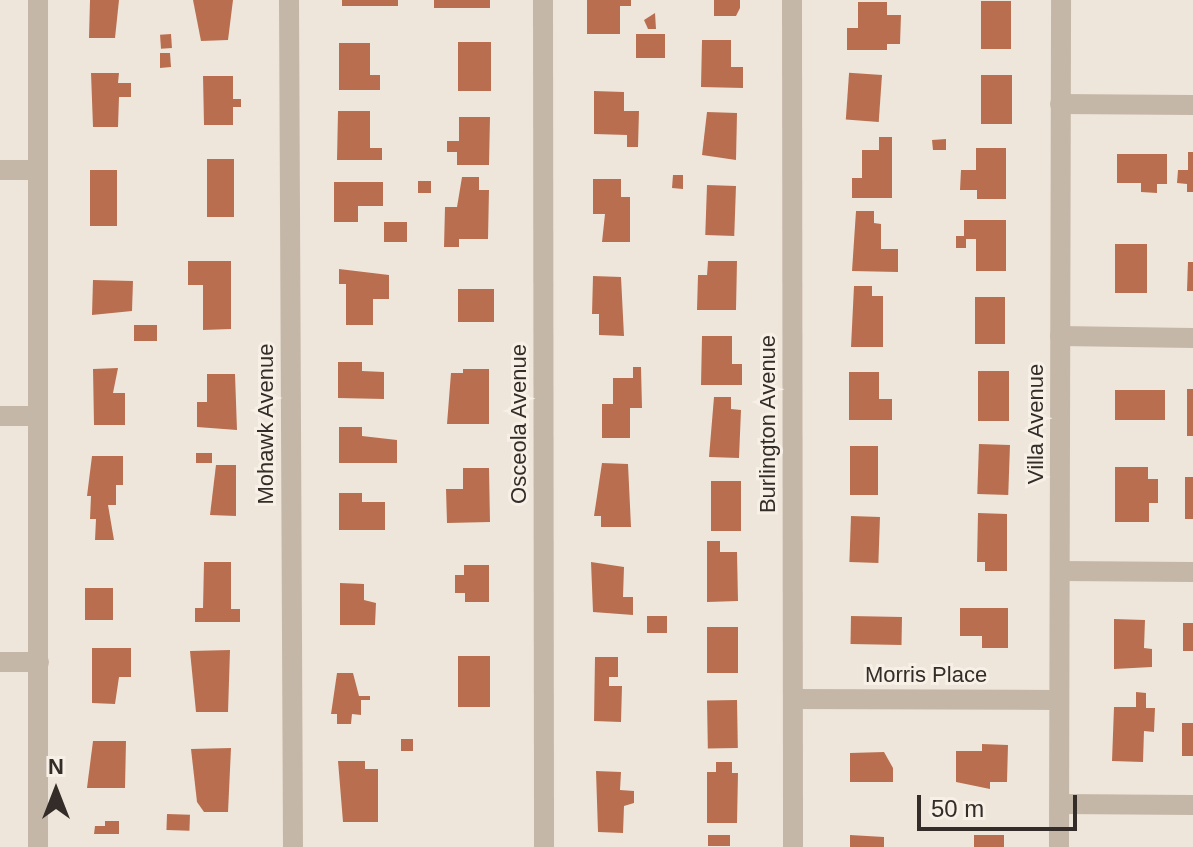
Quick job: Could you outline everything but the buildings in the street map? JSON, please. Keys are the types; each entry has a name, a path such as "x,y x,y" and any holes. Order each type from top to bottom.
{"street":[{"path":"38,0 38,847"},
{"name":"Mohawk Avenue","path":"289,0 293,847"},
{"name":"Osceola Avenue","path":"543,0 544,847"},
{"name":"Burlington Avenue","path":"792,0 793,847"},
{"name":"Villa Avenue","path":"1059,847 1061,0"},
{"path":"1060,104 1193,105"},
{"path":"0,170 36,170"},
{"path":"1060,336 1193,338"},
{"path":"0,416 38,416"},
{"path":"1060,571 1193,572"},
{"path":"0,662 39,662"},
{"name":"Morris Place","path":"793,699 1058,700"},
{"path":"1060,804 1193,805"}]}
